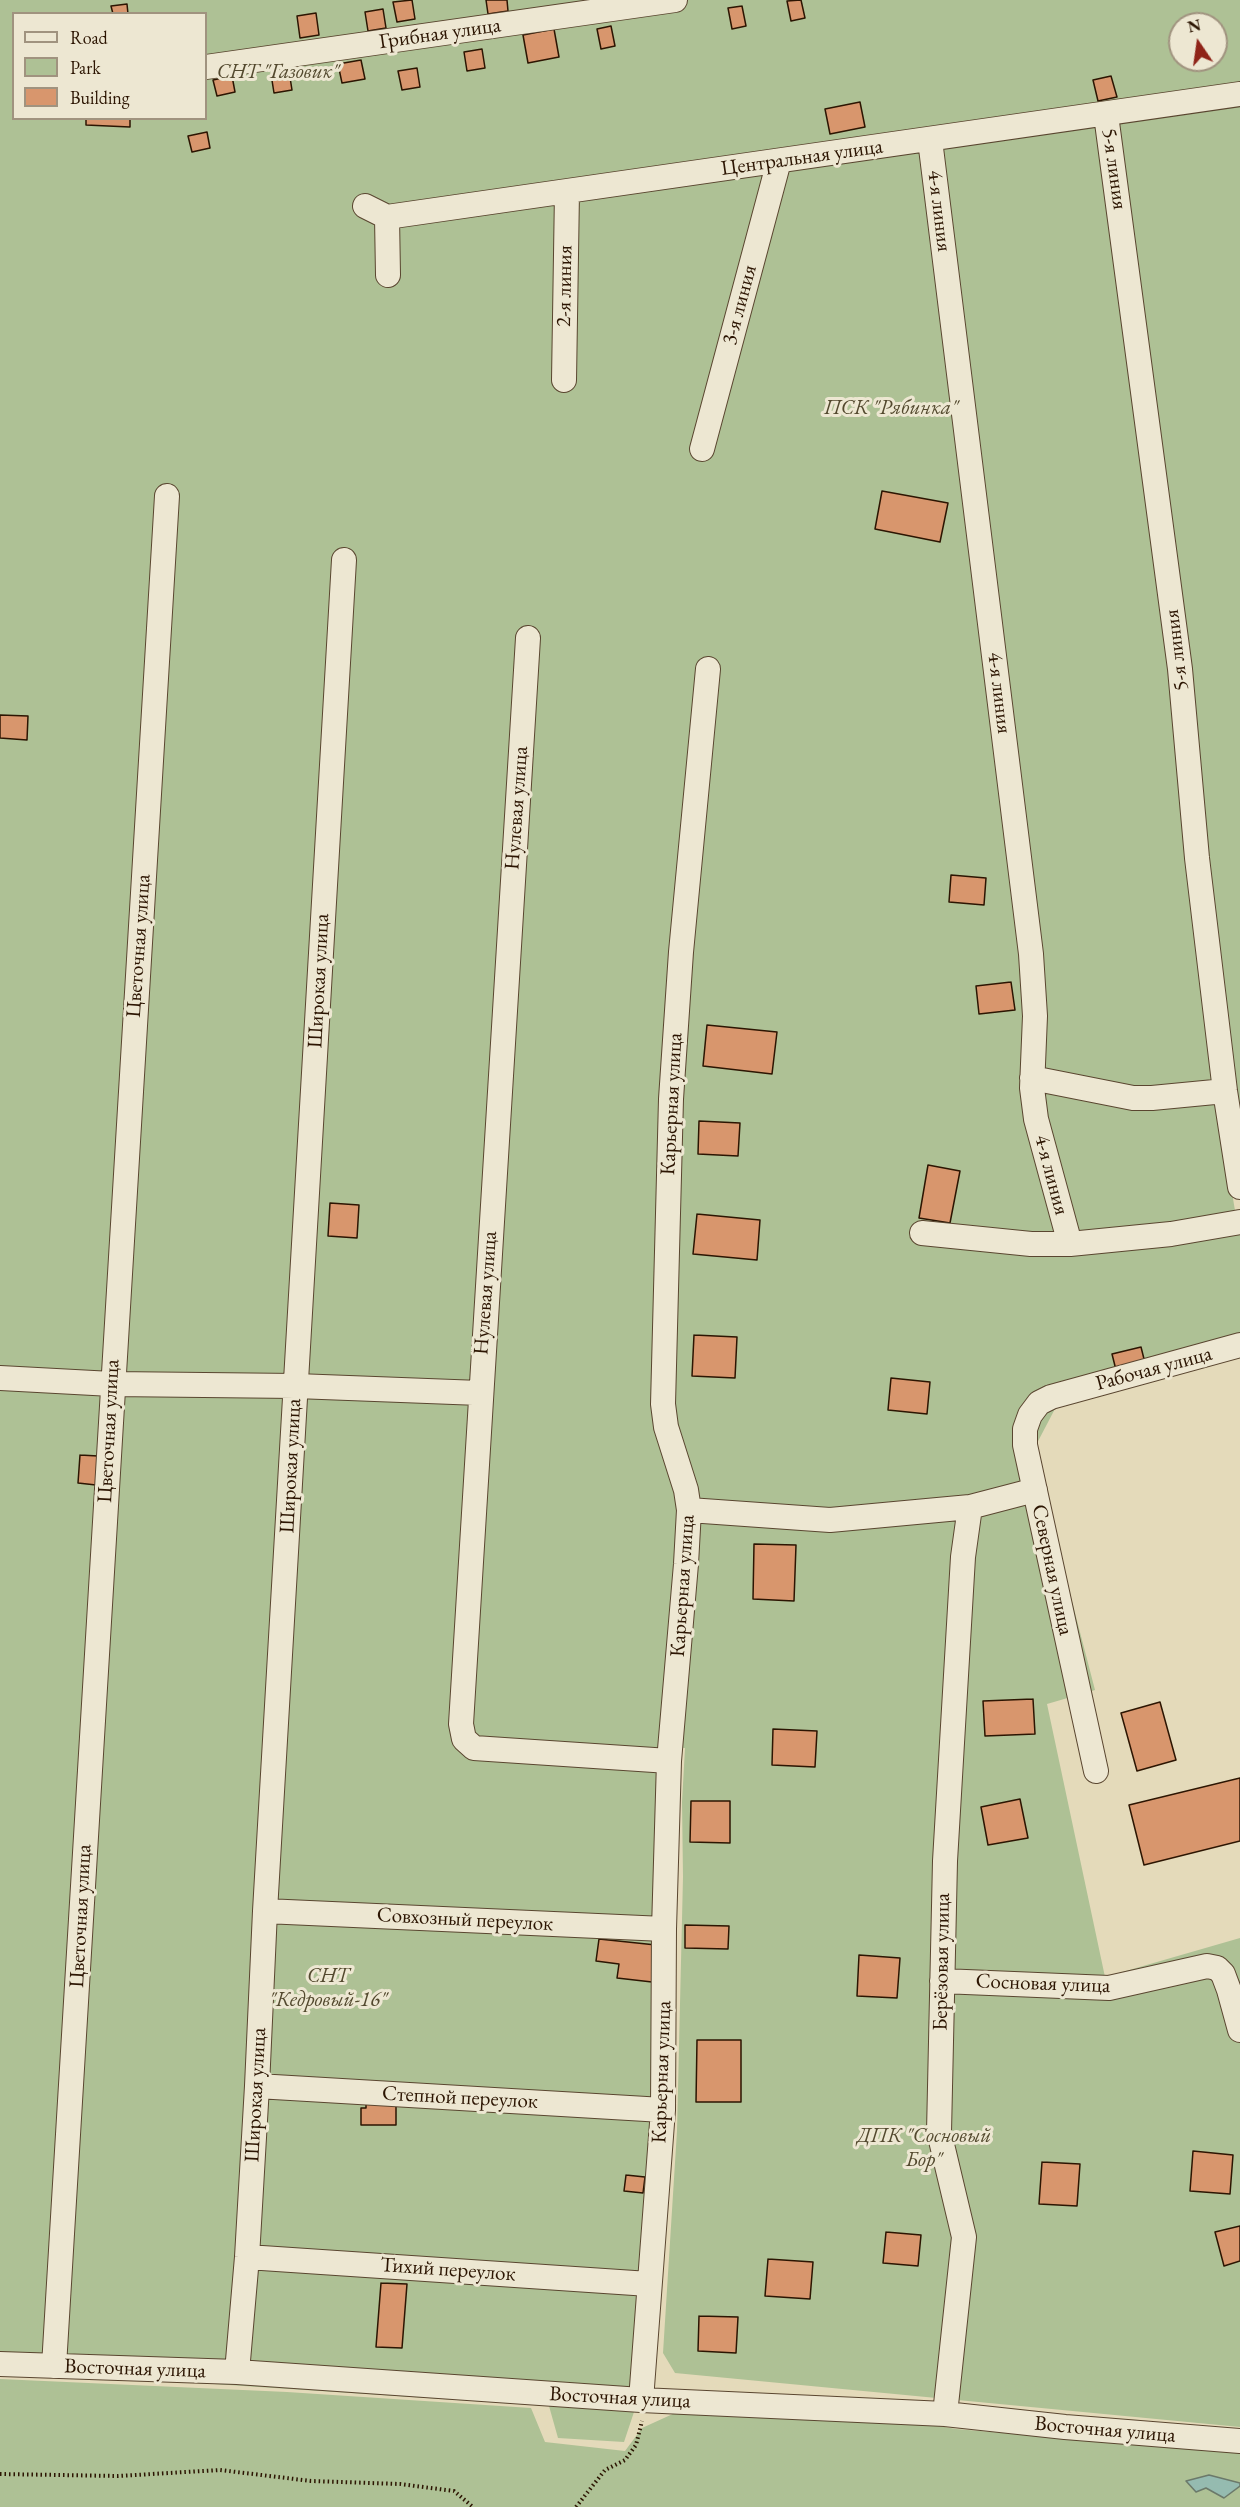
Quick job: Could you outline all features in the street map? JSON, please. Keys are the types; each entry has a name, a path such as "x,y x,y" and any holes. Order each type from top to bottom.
{"street":[{"name":"Грибная улица","path":"207,68 646,2 675,0"},
{"name":"Центральная улица","path":"388,275 376,211 567,192 1240,94"},
{"name":"5-я линия","path":"1106,115 1180,669 1197,858 1225,1091 1240,1187"},
{"name":"4-я линия","path":"930,140 1031,954 1035,1016 1032,1078 1036,1119 1070,1244"},
{"name":"3-я линия","path":"702,449 778,161"},
{"name":"2-я линия","path":"564,380 567,192"},
{"name":"Цветочная улица","path":"54,2366 166,496"},
{"name":"Широкая улица","path":"237,2372 247,2257 344,560"},
{"name":"Нулевая улица","path":"528,638 461,1724 464,1739 474,1749 669,1761"},
{"name":"Карьерная улица","path":"641,2400 663,2110 664,1929 669,1761 689,1510 686,1490 666,1427 664,1382 671,1099 681,952 708,669"},
{"path":"1032,1078 1133,1098 1225,1091"},
{"path":"922,1233 1031,1244 1070,1244 1171,1234 1240,1222"},
{"name":"Рабочая улица","path":"1068,1393 1240,1345"},
{"path":"0,1378 112,1384 296,1386 480,1393"},
{"name":"Северная улица","path":"1068,1393 1039,1403 1030,1415 1025,1430 1025,1445 1096,1771"},
{"path":"689,1510 830,1520 970,1507 1035,1490"},
{"name":"Берёзовая улица","path":"945,2414 964,2237 939,2132 945,1861 963,1557 970,1507"},
{"name":"Совхозный переулок","path":"265,1911 664,1929"},
{"name":"Сосновая улица","path":"942,1981 1109,1988 1207,1966 1217,1968 1223,1974 1240,2030"},
{"name":"Степной переулок","path":"257,2086 663,2110"},
{"name":"Тихий переулок","path":"247,2257 649,2284"},
{"name":"Восточная улица","path":"0,2364 237,2372 641,2400 945,2414 1065,2427 1240,2441"}],"path":[{"path":"576,2507 605,2470 625,2460 636,2445 642,2420 641,2400"},
{"path":"0,2474 118,2476 220,2470 311,2481 400,2484 454,2491 473,2507"}],"green space":[{"path":"0,0 1240,0 1240,1123 1217,1101 1238,1229 1240,1229 1240,1336 1057,1405 1035,1447 1046,1501 1095,1690 1047,1704 1105,1977 1240,1938 1240,2427 675,2373 663,2353 677,2131 683,1877 682,1802 685,1748 659,1748 657,2077 635,2409 624,2442 558,2438 549,2406 0,2370"},
{"path":"0,2379 287,2392 531,2408 545,2442 625,2451 642,2428 675,2413 916,2422 956,2429 1240,2453 1240,2507 0,2507"}],"water":[{"path":"1209,2475 1240,2483 1240,2486 1224,2498 1206,2488 1196,2492 1186,2481"}],"building":[{"path":"412,0 415,19 397,22 393,2"},
{"path":"486,0 507,0 508,11 488,14"},
{"path":"801,0 805,18 791,21 787,1"},
{"path":"127,4 128,12 112,12 111,6"},
{"path":"742,6 746,26 732,29 728,8"},
{"path":"383,9 386,28 368,31 365,12"},
{"path":"316,13 319,35 300,38 297,16"},
{"path":"611,26 615,46 601,49 597,29"},
{"path":"554,29 559,57 528,63 523,35"},
{"path":"482,49 485,68 467,71 464,52"},
{"path":"361,60 365,79 342,83 338,64"},
{"path":"417,68 420,87 402,90 398,71"},
{"path":"289,71 292,90 274,93 271,74"},
{"path":"232,76 235,92 217,96 213,80"},
{"path":"1111,76 1117,97 1098,101 1093,80"},
{"path":"860,102 865,127 830,134 825,109"},
{"path":"86,120 130,120 130,127 86,125"},
{"path":"207,132 210,148 192,152 188,136"},
{"path":"882,491 948,503 940,542 875,529"},
{"path":"0,715 28,716 27,740 0,738"},
{"path":"951,875 986,878 984,905 949,902"},
{"path":"1011,982 1015,1010 979,1014 976,986"},
{"path":"707,1025 777,1032 772,1074 703,1066"},
{"path":"699,1121 740,1123 738,1156 698,1154"},
{"path":"928,1165 960,1171 950,1223 919,1218"},
{"path":"330,1203 359,1205 357,1238 328,1236"},
{"path":"697,1214 760,1220 757,1260 693,1254"},
{"path":"694,1335 737,1337 735,1378 692,1376"},
{"path":"1141,1347 1145,1363 1116,1370 1112,1354"},
{"path":"891,1378 930,1382 927,1414 888,1410"},
{"path":"80,1455 98,1456 96,1485 78,1483"},
{"path":"754,1544 796,1545 794,1601 753,1599"},
{"path":"1033,1699 1035,1734 985,1736 983,1701"},
{"path":"1160,1702 1176,1760 1137,1771 1121,1713"},
{"path":"773,1729 817,1731 815,1767 772,1765"},
{"path":"1240,1778 1240,1841 1144,1865 1129,1805"},
{"path":"1020,1799 1028,1838 988,1845 981,1807"},
{"path":"691,1801 730,1801 730,1843 690,1842"},
{"path":"685,1925 729,1926 728,1949 685,1948"},
{"path":"599,1939 656,1945 652,1982 617,1978 619,1964 596,1961"},
{"path":"859,1955 900,1958 897,1998 857,1996"},
{"path":"697,2040 741,2040 741,2102 696,2102"},
{"path":"366,2101 396,2101 396,2125 361,2125 361,2108 366,2108"},
{"path":"1193,2151 1233,2155 1230,2194 1190,2191"},
{"path":"1042,2162 1080,2164 1077,2206 1039,2204"},
{"path":"626,2175 645,2177 643,2193 624,2191"},
{"path":"1240,2226 1240,2261 1224,2266 1215,2232"},
{"path":"886,2232 921,2235 918,2266 883,2263"},
{"path":"768,2259 813,2262 810,2299 765,2296"},
{"path":"381,2283 407,2284 402,2348 376,2347"},
{"path":"699,2316 738,2317 736,2353 698,2351"}],"park label":[{"name":"СНТ \"Газовик\"","path":"278,72"},
{"name":"ПСК \"Рябинка\"","path":"891,408"},
{"name":"СНТ \"Кедровый-16\"","path":"328,1988"},
{"name":"ДПК \"Сосновый Бор\"","path":"924,2148"}]}
